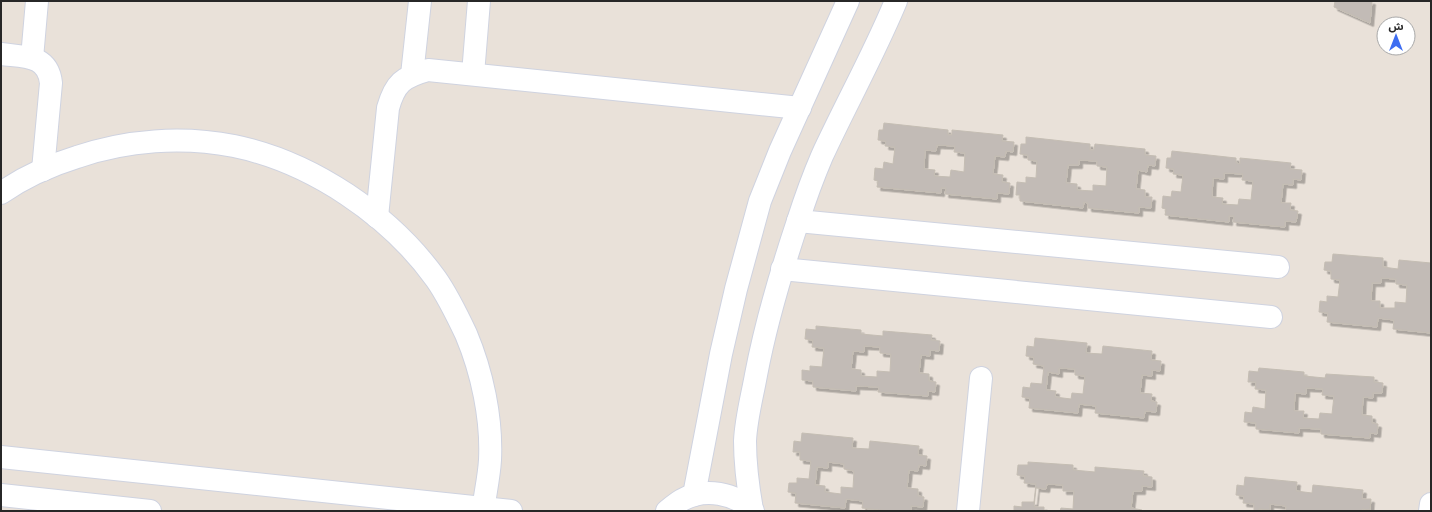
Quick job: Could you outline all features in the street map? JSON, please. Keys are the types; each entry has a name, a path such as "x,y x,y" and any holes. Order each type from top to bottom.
{"street":[{"path":"32,58 37,1"},
{"path":"412,74 420,1"},
{"path":"473,74 479,1"},
{"path":"694,495 721,354 747,245 760,201 780,152 848,1"},
{"path":"753,510 745,461 745,439 762,346 782,268 803,203 821,158 882,35 896,1"},
{"path":"1,54 38,60 44,64 50,76 51,83 43,170"},
{"path":"377,217 388,108 396,89 412,74 428,70 800,108"},
{"path":"1,193 43,170 63,161 91,152 148,142 191,142 234,146 266,155 297,167 354,199 398,236 418,257 436,280 453,307 466,335 477,365 484,395 489,428 490,460 483,510"},
{"path":"798,221 1278,267"},
{"path":"782,268 1271,317"},
{"path":"968,511 981,378"},
{"path":"1,457 434,507 511,511"},
{"path":"667,511 682,500 694,495 719,493 737,499 753,510"},
{"path":"1,495 150,511"},
{"path":"1430,511 1431,504"}],"building":[{"path":"1335,1 1372,1 1370,23 1334,7"},
{"path":"884,123 948,130 948,135 952,135 952,130 1003,135 1002,141 1014,142 1013,152 1006,151 1005,157 995,156 993,174 1003,175 1002,182 1010,183 1009,194 997,193 997,199 945,194 946,188 941,188 941,193 877,187 878,181 874,180 875,168 883,169 884,162 893,164 895,147 885,146 886,141 878,140 879,130 883,130","holes":["937,145 955,146 954,152 965,153 964,172 951,170 950,177 934,176 935,170 924,169 925,150 936,151"]},
{"path":"1026,137 1090,144 1090,150 1094,150 1095,144 1145,149 1145,155 1156,156 1155,166 1148,165 1147,172 1138,170 1136,189 1145,190 1145,197 1152,197 1151,208 1139,207 1139,213 1088,208 1088,203 1084,202 1083,208 1020,201 1020,195 1016,195 1017,182 1026,183 1026,177 1036,178 1037,161 1028,160 1028,155 1020,154 1021,144 1026,144","holes":["1079,160 1097,161 1097,166 1107,167 1106,186 1093,185 1093,191 1077,190 1077,184 1066,183 1068,165 1079,165"]},
{"path":"1172,151 1236,158 1236,163 1240,164 1240,158 1291,163 1290,169 1302,170 1301,180 1293,179 1293,185 1283,184 1281,203 1291,203 1290,210 1298,211 1296,222 1285,221 1285,227 1233,222 1234,216 1229,216 1229,222 1165,215 1166,209 1162,208 1163,196 1171,197 1172,191 1181,192 1183,175 1173,174 1174,169 1166,168 1167,158 1171,158","holes":["1224,173 1243,174 1242,180 1253,181 1251,200 1239,199 1238,205 1222,204 1223,198 1212,197 1213,178 1224,179"]},
{"path":"1333,254 1383,258 1383,267 1398,269 1399,260 1431,263 1431,333 1393,329 1394,320 1378,318 1377,327 1327,322 1328,313 1319,312 1320,301 1327,302 1327,296 1338,297 1340,280 1331,279 1331,271 1324,270 1325,262 1332,262","holes":["1381,278 1396,279 1396,284 1407,285 1406,303 1395,302 1395,308 1380,308 1380,301 1371,301 1372,283 1381,283"]},
{"path":"816,326 861,330 861,334 883,336 883,331 932,335 931,340 940,341 939,351 930,350 930,356 921,355 919,373 929,374 929,381 936,382 935,392 928,391 928,396 878,392 879,387 856,386 856,391 813,387 813,381 802,380 802,370 810,371 810,366 822,367 824,348 812,347 813,340 805,339 806,329 816,330","holes":["864,346 880,347 880,353 891,354 890,372 877,371 877,377 861,376 861,370 851,369 853,351 864,352"]},
{"path":"1035,338 1087,343 1086,353 1102,354 1103,346 1152,351 1151,360 1161,361 1160,371 1152,370 1152,376 1142,375 1140,393 1152,394 1151,401 1157,402 1156,412 1145,411 1144,418 1095,413 1096,406 1079,404 1078,413 1029,408 1030,398 1022,397 1023,387 1030,388 1031,383 1042,384 1044,366 1033,364 1034,357 1026,356 1027,346 1034,347","holes":["1059,368 1075,369 1075,375 1085,376 1083,394 1072,393 1071,399 1055,397 1056,391 1046,390 1048,372 1059,374"]},
{"path":"1259,368 1304,372 1304,376 1325,378 1326,374 1374,377 1374,382 1383,383 1382,393 1373,393 1373,398 1363,397 1362,415 1372,416 1372,423 1378,424 1377,434 1370,433 1370,438 1321,434 1321,429 1299,428 1299,433 1256,429 1256,423 1244,422 1245,412 1252,413 1253,407 1265,409 1266,390 1255,389 1256,382 1248,382 1249,371 1258,372","holes":["1306,388 1323,389 1322,395 1334,396 1332,414 1320,413 1319,419 1303,418 1304,411 1294,411 1295,393 1306,394"]},
{"path":"802,433 853,438 852,448 869,449 870,441 919,446 918,455 927,456 926,466 919,465 918,471 909,470 907,488 918,489 918,496 924,497 923,507 911,506 911,511 888,511 862,508 863,501 846,499 845,508 795,503 796,493 788,492 789,483 797,483 797,478 809,479 811,461 800,460 800,452 793,452 794,441 801,442","holes":["828,462 844,464 844,469 854,471 853,488 841,487 841,494 825,492 825,486 815,485 817,467 828,468"]},
{"path":"1028,462 1073,465 1073,470 1095,472 1095,467 1144,471 1143,476 1152,477 1152,487 1142,486 1142,491 1133,491 1131,508 1142,511 1060,511 1061,508 1073,509 1074,491 1063,491 1063,485 1047,484 1046,489 1036,488 1034,507 1044,507 1044,511 1014,511 1014,506 1022,507 1022,502 1034,502 1036,484 1024,483 1025,476 1017,475 1018,465 1028,465"},
{"path":"1245,477 1297,482 1296,491 1312,493 1313,485 1363,490 1362,499 1371,499 1370,510 1286,511 1286,506 1270,504 1270,510 1259,509 1259,511 1254,511 1254,504 1243,503 1244,496 1236,495 1237,485 1244,486"}]}
